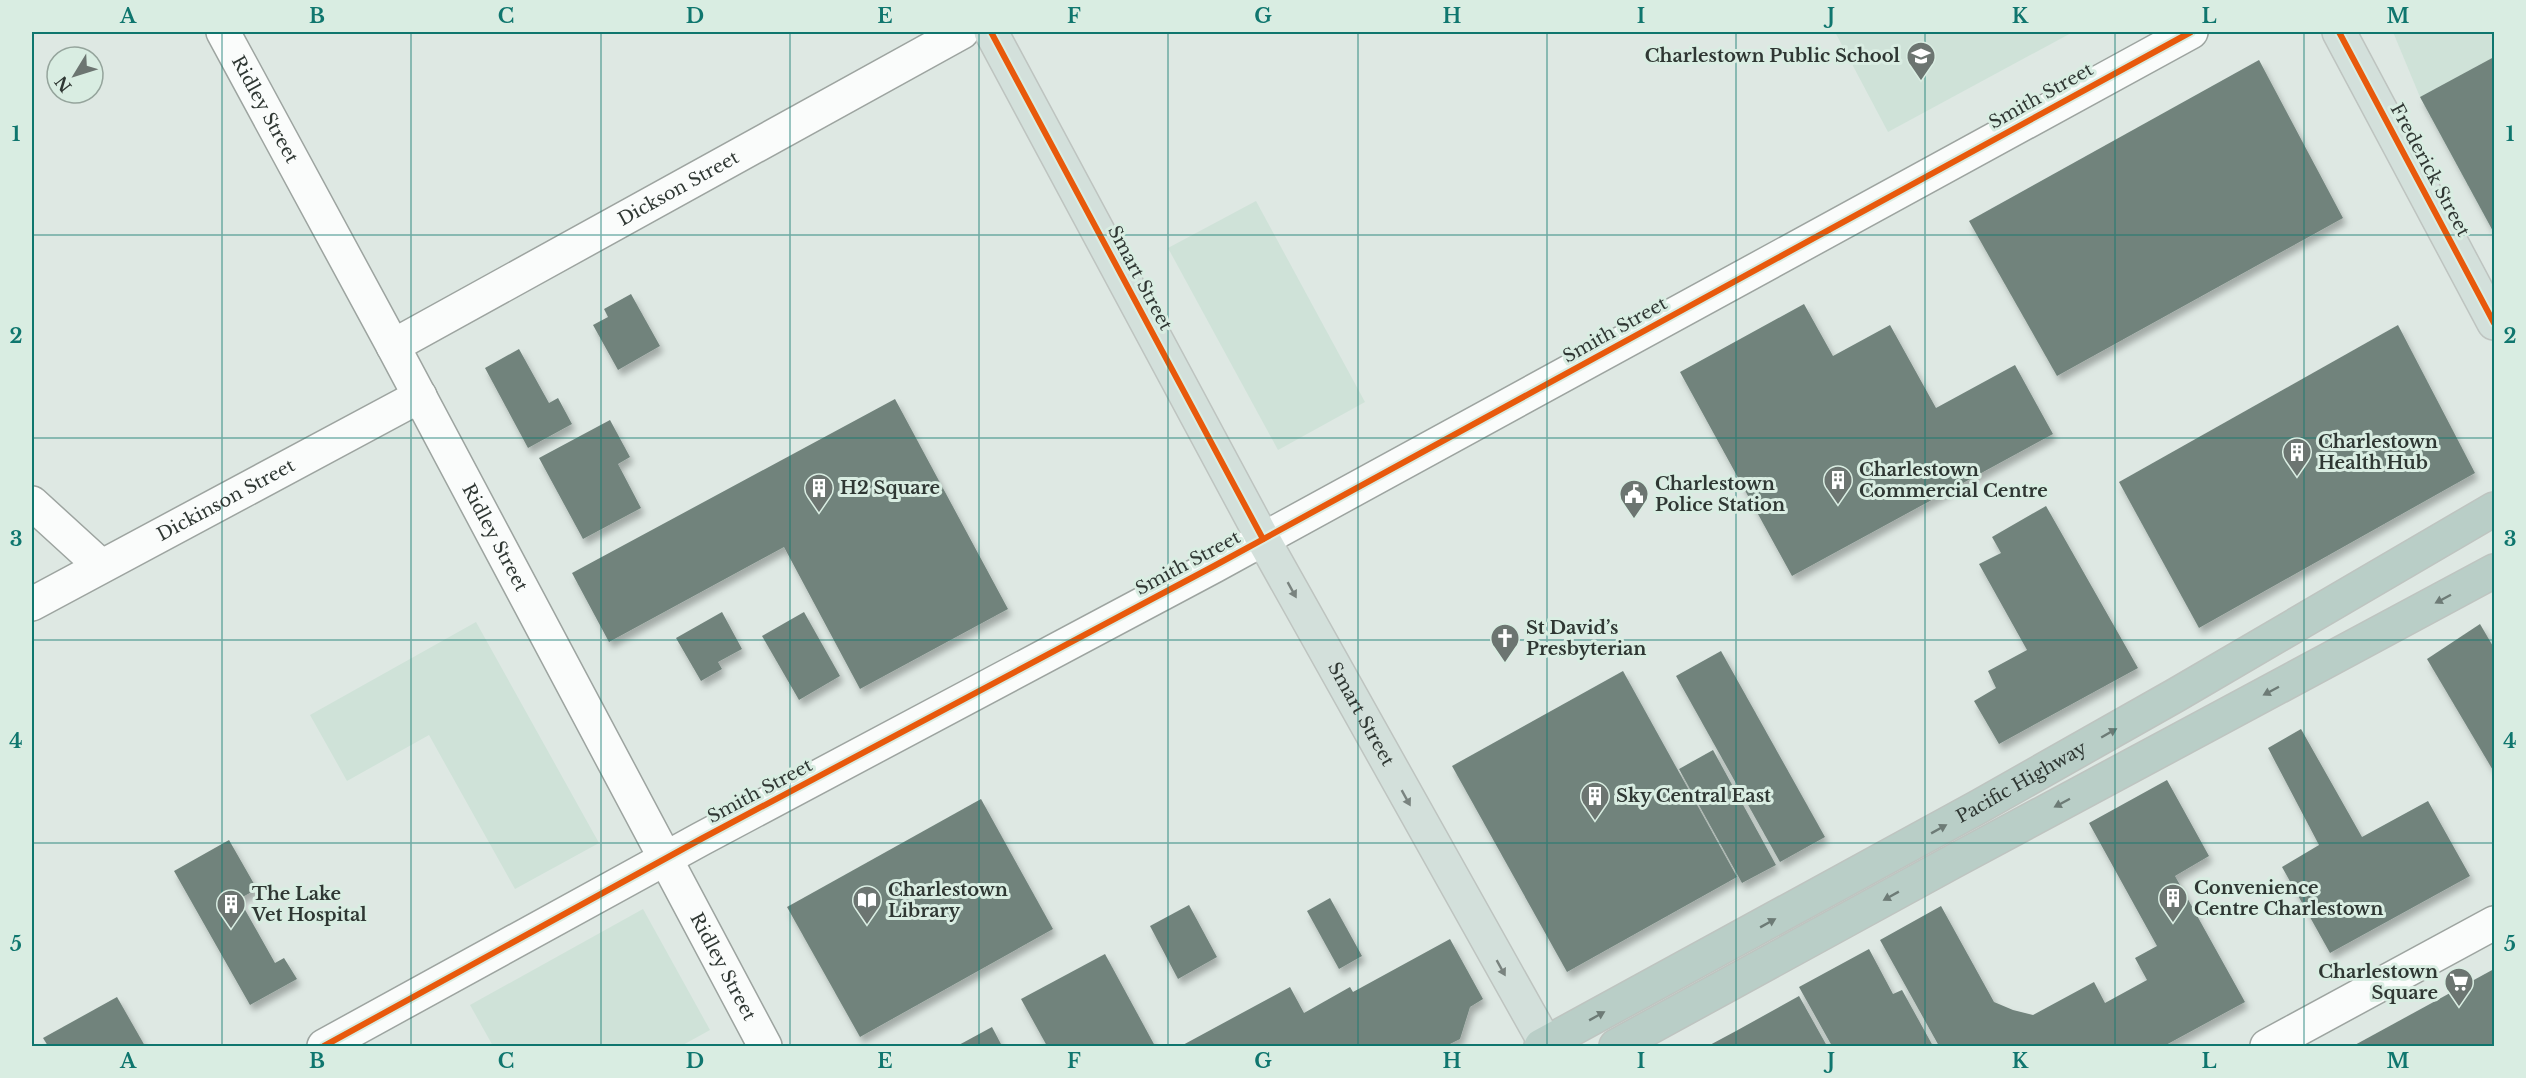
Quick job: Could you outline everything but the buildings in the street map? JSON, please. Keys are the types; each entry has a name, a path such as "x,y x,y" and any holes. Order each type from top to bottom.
{"highway":[{"name":"Pacific Highway","path":"1544,1046 1980,806 2176,695 2494,509"},
{"name":"Pacific Highway","path":"1616,1047 1954,861 2494,571"}],"main road":[{"name":"Smart Street","path":"991,32 1263,539 1544,1046"},
{"name":"Frederick Street","path":"2338,32 2494,323"}],"street":[{"name":"Ridley Street","path":"223,32 420,396 765,1047"},
{"name":"Dickson Street","path":"393,346 962,32"},
{"name":"Smith Street","path":"324,1047 1263,539 2191,32"},
{"name":"Dickinson Street","path":"32,604 420,396"},
{"path":"32,503 101,566"},
{"path":"2267,1047 2494,923"}],"shaded area":[{"name":"Charlestown Public School","path":"1835,32 2073,32 1888,132"},
{"path":"2393,32 2494,32 2494,233 2420,97"},
{"path":"1256,201 1365,402 1278,450 1168,248"},
{"path":"476,622 599,843 515,889 429,735 347,781 310,715"},
{"path":"643,909 710,1030 681,1046 493,1046 470,1005"}],"cycle path":[{"path":"991,32 1263,539"},
{"path":"324,1046 701,839 1214,566 2191,32"},
{"path":"2339,32 2494,323"}],"place":[{"name":"Charlestown Public School","path":"1921,82"},
{"name":"Charlestown Health Hub","path":"2297,478"},
{"name":"Charlestown Commercial Centre","path":"1838,506"},
{"name":"H2 Square","path":"819,514"},
{"name":"Charlestown Police Station","path":"1634,520"},
{"name":"St David’s Presbyterian","path":"1505,664"},
{"name":"Sky Central East","path":"1595,822"},
{"name":"Convenience Centre Charlestown","path":"2173,924"},
{"name":"Charlestown Library","path":"867,926"},
{"name":"The Lake Vet Hospital","path":"231,930"},
{"name":"Charlestown Square","path":"2459,1008"}]}
